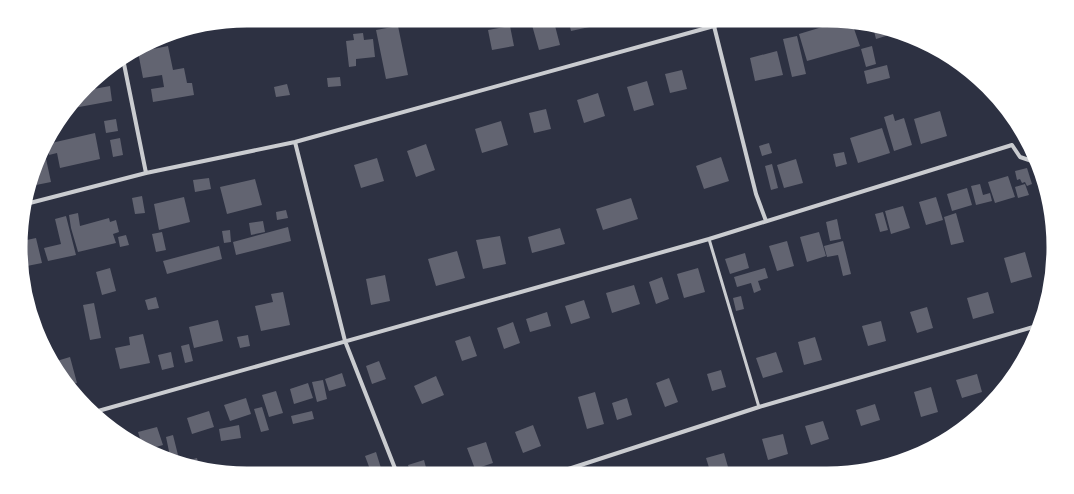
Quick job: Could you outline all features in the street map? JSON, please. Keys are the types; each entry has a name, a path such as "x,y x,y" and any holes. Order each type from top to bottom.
{"street":[{"path":"29,203 146,173 295,142 717,25"},
{"path":"714,26 756,194 766,221"},
{"path":"124,62 146,173"},
{"path":"295,142 345,341 395,469"},
{"path":"98,411 709,239 1012,145 1020,157 1031,161"},
{"path":"568,469 759,407 1034,327"}],"lane":[{"path":"709,239 759,407"}],"building":[{"path":"532,25 555,25 560,45 539,50"},
{"path":"570,25 594,25 594,26 571,31"},
{"path":"829,25 853,27 860,46 807,61 799,34"},
{"path":"398,26 408,75 386,79 376,30"},
{"path":"510,26 514,46 492,50 488,30"},
{"path":"874,30 890,35 876,39"},
{"path":"363,33 364,40 373,39 375,57 356,59 356,66 349,67 346,41 354,40 353,34"},
{"path":"797,36 806,74 792,77 783,39"},
{"path":"168,46 173,70 184,68 187,83 192,83 194,95 153,102 151,89 164,87 162,75 143,78 138,54 144,51"},
{"path":"872,46 876,64 866,67 861,49"},
{"path":"777,51 783,75 755,81 750,58"},
{"path":"887,65 890,78 867,84 864,71"},
{"path":"682,70 687,89 670,93 665,74"},
{"path":"340,77 341,86 328,87 327,78"},
{"path":"647,81 654,105 634,111 627,87"},
{"path":"287,84 290,95 276,97 274,87"},
{"path":"110,86 112,101 74,108 90,90"},
{"path":"598,93 605,116 584,123 577,100"},
{"path":"546,109 551,129 534,133 529,113"},
{"path":"940,111 947,136 921,144 914,119"},
{"path":"893,114 895,121 904,118 912,145 894,151 884,117"},
{"path":"116,119 118,131 106,133 104,121"},
{"path":"501,121 508,145 482,153 475,129"},
{"path":"882,128 890,153 858,163 850,138"},
{"path":"95,133 100,159 60,168 57,153 49,155 48,149 51,143"},
{"path":"120,138 123,155 113,157 110,140"},
{"path":"769,143 772,153 762,156 759,146"},
{"path":"426,144 435,170 416,177 407,151"},
{"path":"844,152 847,164 836,167 833,154"},
{"path":"45,155 51,182 36,185 37,176"},
{"path":"721,157 729,181 704,189 696,166"},
{"path":"377,158 384,181 361,188 354,165"},
{"path":"796,159 803,183 784,188 777,165"},
{"path":"772,164 778,188 771,190 765,166"},
{"path":"1027,168 1032,184 1027,186 1025,182 1022,183 1020,179 1017,180 1015,171"},
{"path":"1008,176 1015,197 995,203 988,182"},
{"path":"209,178 211,189 195,192 193,180"},
{"path":"255,179 262,205 227,214 220,187"},
{"path":"980,184 983,195 990,193 992,201 976,205 971,186"},
{"path":"1025,184 1029,195 1018,198 1015,187"},
{"path":"967,188 972,205 952,211 947,194"},
{"path":"142,196 145,213 135,214 132,198"},
{"path":"184,197 190,222 159,230 154,204"},
{"path":"936,197 943,220 926,225 919,202"},
{"path":"631,198 638,219 603,230 596,209"},
{"path":"903,206 910,228 891,234 885,211"},
{"path":"286,210 288,218 277,220 276,212"},
{"path":"883,212 888,230 880,232 875,214"},
{"path":"78,213 80,226 109,218 110,222 116,220 119,232 113,234 116,243 78,252 69,215"},
{"path":"956,213 964,242 951,245 944,217"},
{"path":"66,216 76,255 48,261 44,248 61,244 55,219"},
{"path":"837,219 841,239 830,241 826,222"},
{"path":"263,221 265,232 251,235 249,223"},
{"path":"288,227 291,241 236,255 233,242"},
{"path":"560,228 565,244 532,253 528,237"},
{"path":"230,230 231,242 224,243 222,231"},
{"path":"162,232 166,250 156,252 152,234"},
{"path":"819,232 826,256 807,262 800,237"},
{"path":"126,235 129,245 120,247 118,237"},
{"path":"500,236 506,264 483,269 476,240"},
{"path":"36,238 42,263 26,266 25,240"},
{"path":"787,241 794,266 777,271 769,246"},
{"path":"843,241 851,274 843,276 838,255 827,257 824,246"},
{"path":"219,246 222,259 167,274 163,261"},
{"path":"457,251 465,278 436,286 428,259"},
{"path":"1025,252 1032,277 1011,283 1004,258"},
{"path":"745,253 749,268 730,274 725,259"},
{"path":"110,268 116,291 102,295 96,272"},
{"path":"698,268 705,292 684,298 677,274"},
{"path":"765,268 768,278 758,281 761,290 754,293 751,283 737,287 734,277"},
{"path":"385,275 390,301 371,305 366,279"},
{"path":"662,277 669,299 656,304 649,282"},
{"path":"634,285 640,304 612,313 606,293"},
{"path":"283,292 290,325 261,331 255,306 273,302 271,294"},
{"path":"988,292 994,313 973,319 967,298"},
{"path":"741,296 744,309 736,311 733,298"},
{"path":"156,297 159,308 148,310 145,300"},
{"path":"584,300 590,318 571,324 565,306"},
{"path":"94,303 101,338 90,340 83,305"},
{"path":"927,307 933,328 917,333 910,312"},
{"path":"547,312 551,326 530,332 526,319"},
{"path":"218,320 223,341 194,348 189,327"},
{"path":"881,321 886,341 868,346 862,326"},
{"path":"513,322 520,343 504,349 497,328"},
{"path":"143,334 150,363 120,369 115,348 130,345 129,337"},
{"path":"248,335 250,346 240,348 237,337"},
{"path":"470,336 477,356 462,361 455,341"},
{"path":"815,337 822,360 804,365 798,342"},
{"path":"189,344 193,361 185,363 181,346"},
{"path":"171,352 174,367 162,370 158,355"},
{"path":"776,352 783,372 763,378 756,358"},
{"path":"70,357 77,383 73,384 57,361"},
{"path":"379,361 386,379 372,384 366,366"},
{"path":"721,370 726,387 712,391 707,374"},
{"path":"342,373 346,386 329,391 325,379"},
{"path":"977,374 982,392 962,398 956,380"},
{"path":"436,376 444,395 422,404 414,386"},
{"path":"669,378 678,402 665,407 656,383"},
{"path":"323,380 327,399 317,402 312,382"},
{"path":"308,383 313,398 294,404 290,389"},
{"path":"931,387 938,412 921,417 914,392"},
{"path":"276,391 283,413 269,417 262,395"},
{"path":"595,392 604,424 587,429 578,397"},
{"path":"246,398 251,414 230,421 224,405"},
{"path":"627,398 632,415 617,420 612,403"},
{"path":"875,404 880,420 861,426 856,410"},
{"path":"262,407 269,430 261,432 254,409"},
{"path":"209,411 214,427 192,434 187,418"},
{"path":"312,411 314,419 293,424 291,416"},
{"path":"823,421 829,439 811,445 805,426"},
{"path":"239,425 241,438 221,441 219,429"},
{"path":"533,425 541,446 523,453 515,432"},
{"path":"157,427 163,445 153,448 149,446 141,442 138,432"},
{"path":"783,434 788,454 768,460 762,439"},
{"path":"173,435 179,458 170,455 166,437"},
{"path":"486,442 493,463 475,469 467,448"},
{"path":"376,452 381,468 370,469 365,456"},
{"path":"724,453 729,469 709,469 706,458"},
{"path":"197,458 198,463 190,461 188,460"},
{"path":"424,460 426,469 409,469 408,465"}]}
